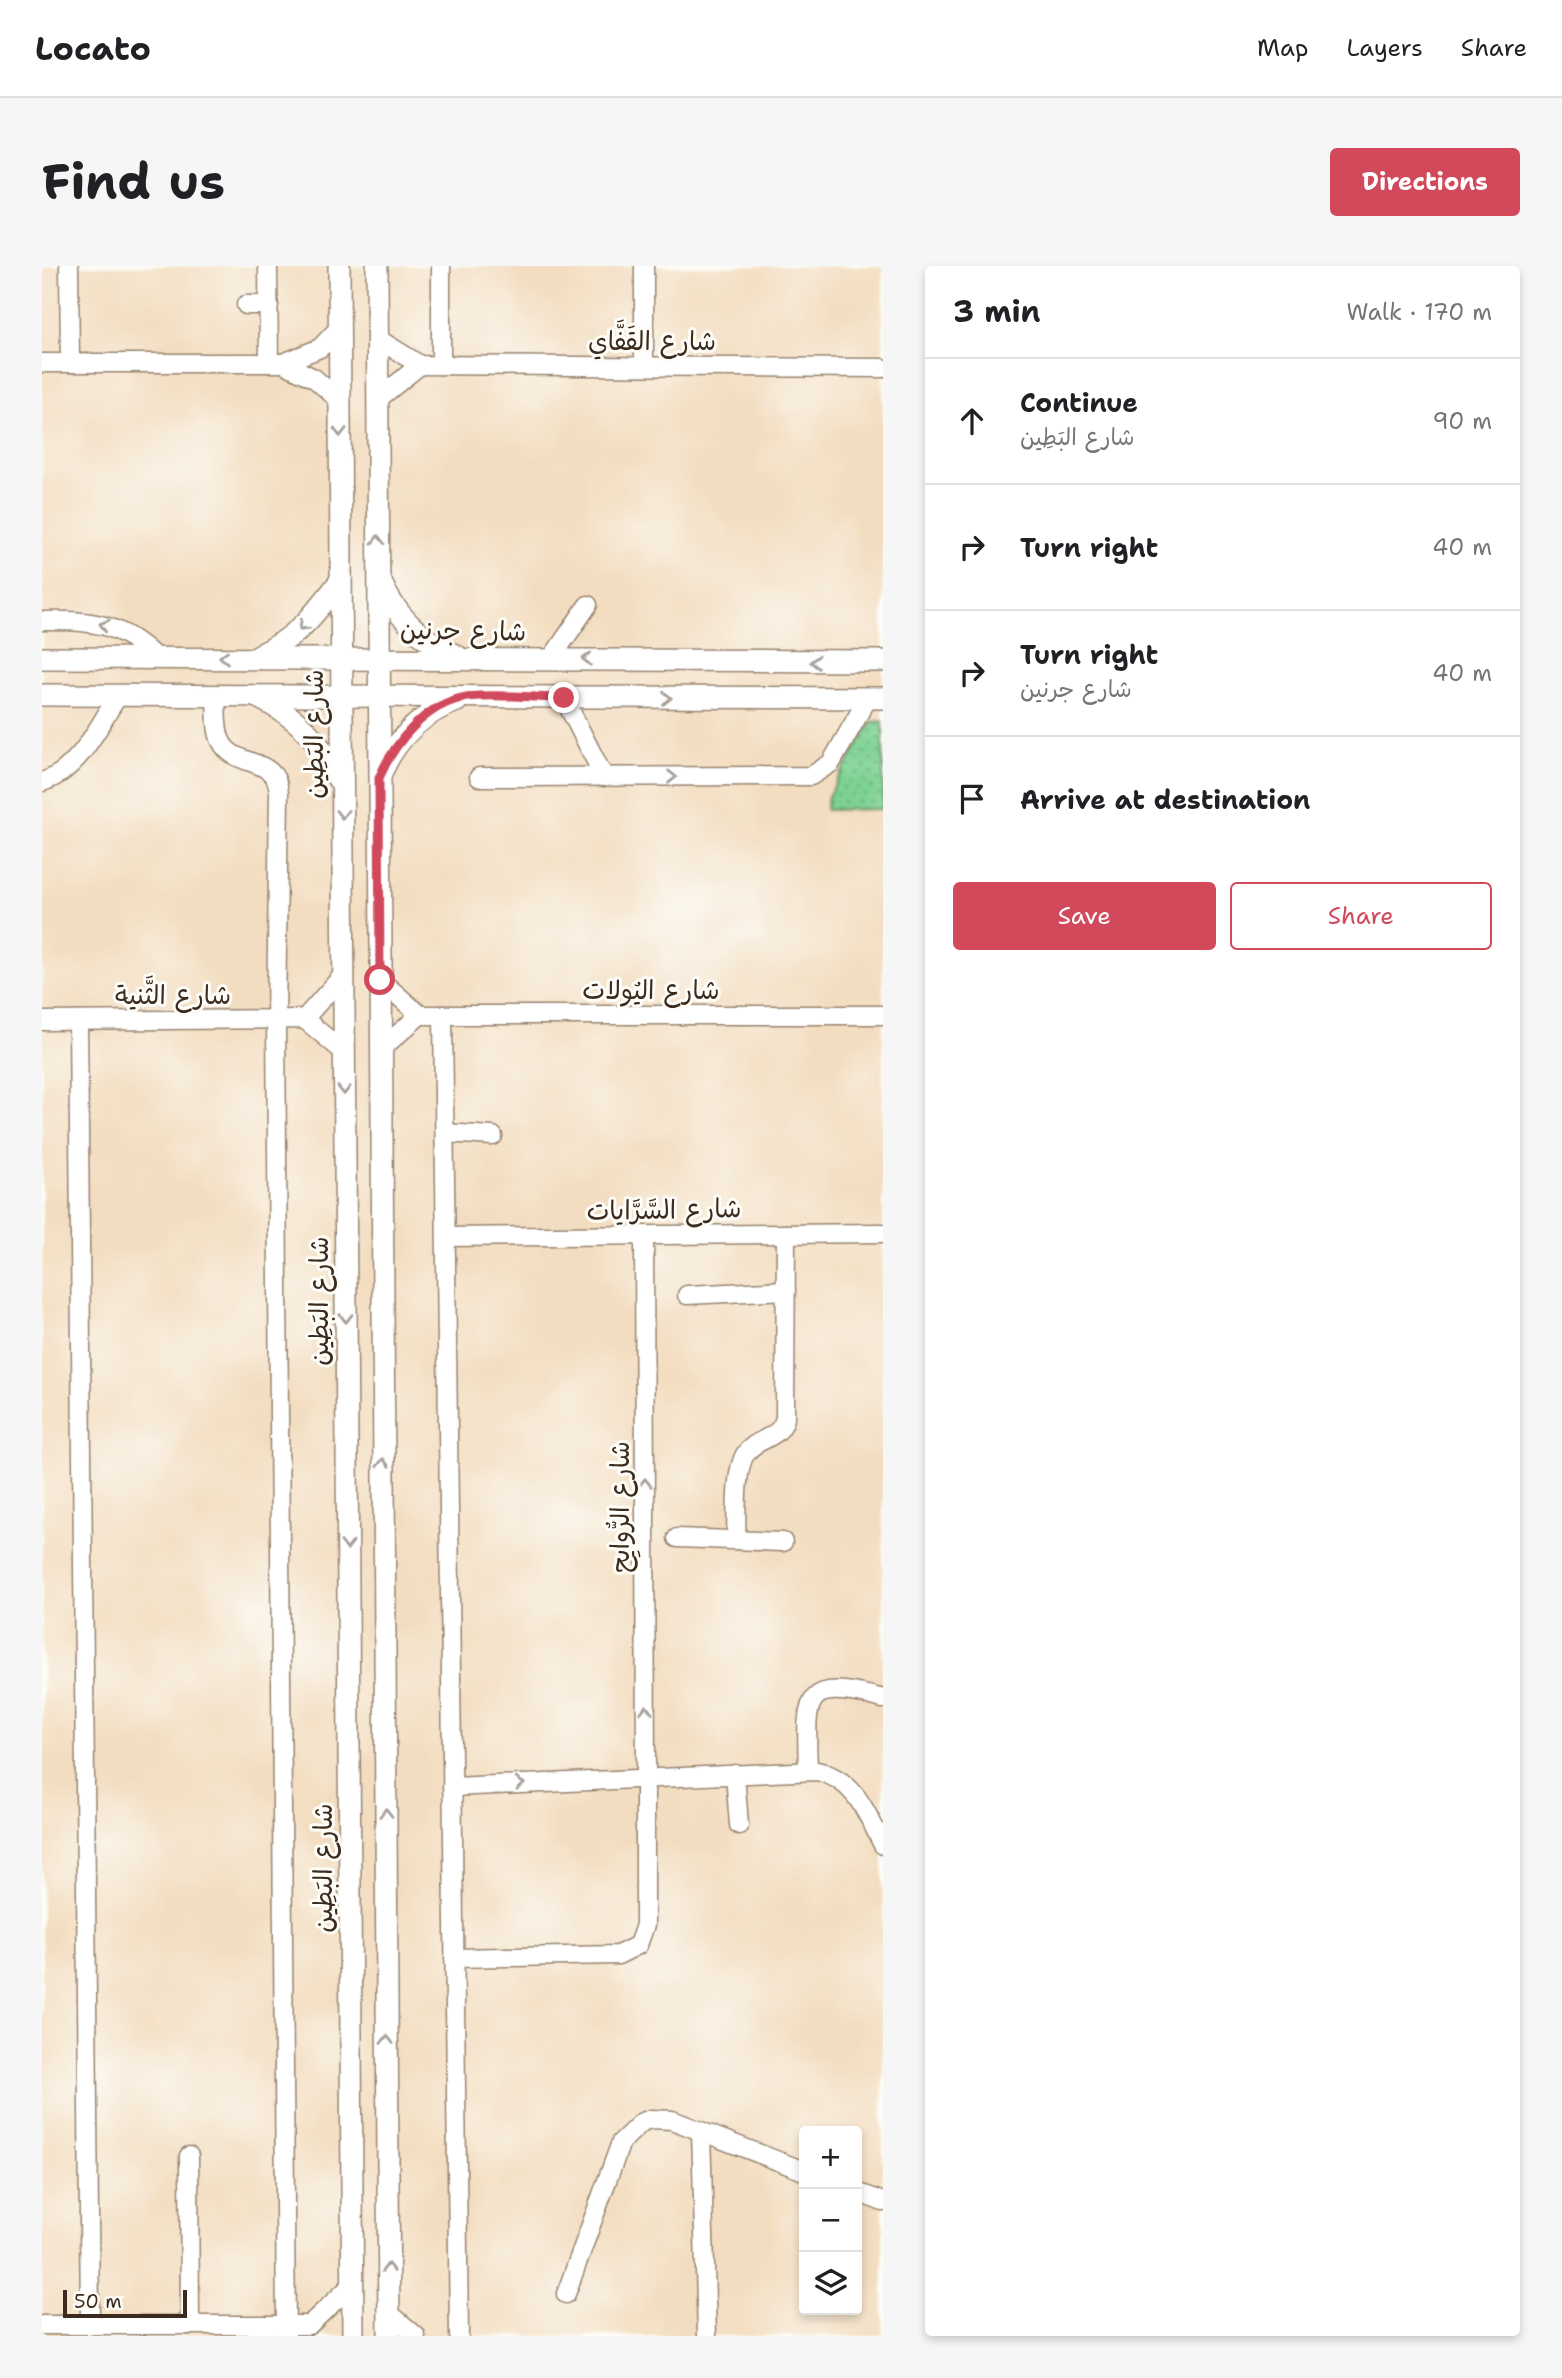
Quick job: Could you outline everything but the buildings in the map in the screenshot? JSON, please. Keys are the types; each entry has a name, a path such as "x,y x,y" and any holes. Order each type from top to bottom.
{"main road":[{"name":"شارع البَطِين","path":"339,266 353,2336"},
{"path":"377,266 389,2336"},
{"path":"378,575 392,603 412,627 435,645 462,658"},
{"path":"253,657 281,644 305,625 341,580"},
{"name":"شارع جرنين","path":"42,658 379,657 883,661"},
{"path":"42,695 875,698"},
{"path":"256,696 290,715 306,728 327,755 342,786"},
{"path":"379,778 392,752 410,730 436,710 465,697"}],"street":[{"path":"69,266 70,363"},
{"path":"268,266 269,305 276,363"},
{"path":"441,266 441,365"},
{"path":"644,266 644,366"},
{"path":"246,305 269,305"},
{"path":"42,363 276,363 320,348 339,328"},
{"path":"377,340 420,365 378,399"},
{"path":"276,363 314,378 340,401"},
{"name":"شارع القَفَّاي","path":"420,365 883,368"},
{"path":"551,659 588,605"},
{"path":"42,621 86,620 109,626 139,642 156,657"},
{"path":"42,782 58,776 72,764 118,696"},
{"name":"شارع البَطِين","path":"216,696 222,742 238,758 267,767 278,786 276,1020 286,2330"},
{"path":"564,698 604,777"},
{"path":"479,777 811,776 831,762 875,698"},
{"path":"343,975 304,1019 344,1052"},
{"path":"380,980 420,1015 381,1049"},
{"name":"شارع اليُولات","path":"420,1015 883,1015"},
{"path":"443,1015 459,2336"},
{"name":"شارع الثَّنية","path":"42,1021 304,1019"},
{"path":"78,1021 90,2325"},
{"path":"445,1133 493,1136"},
{"name":"شارع السَّرَّايات","path":"446,1237 883,1233"},
{"path":"736,1540 743,1458 755,1444 776,1434 785,1418 786,1234"},
{"name":"شارع الرُّوايِح","path":"454,1958 618,1955 638,1945 645,1925 644,1235"},
{"path":"687,1294 786,1290"},
{"path":"677,1538 783,1542"},
{"path":"808,1770 808,1709 819,1694 846,1689 883,1699"},
{"path":"452,1787 645,1784 735,1774 808,1770 835,1776 849,1787 883,1845"},
{"path":"735,1774 738,1825"},
{"path":"566,2294 626,2133 642,2122 662,2118 799,2169"},
{"path":"701,2132 707,2336"},
{"path":"189,2156 190,2325"},
{"path":"862,2194 883,2202"},
{"path":"42,2325 190,2325 316,2330 353,2284"},
{"path":"388,2312 416,2336"}],"green space":[{"path":"883,721 883,809 826,810 828,796 872,722"}],"route":[{"path":"380,980 379,778 392,752 400,740 422,719 465,697 564,698"}]}
